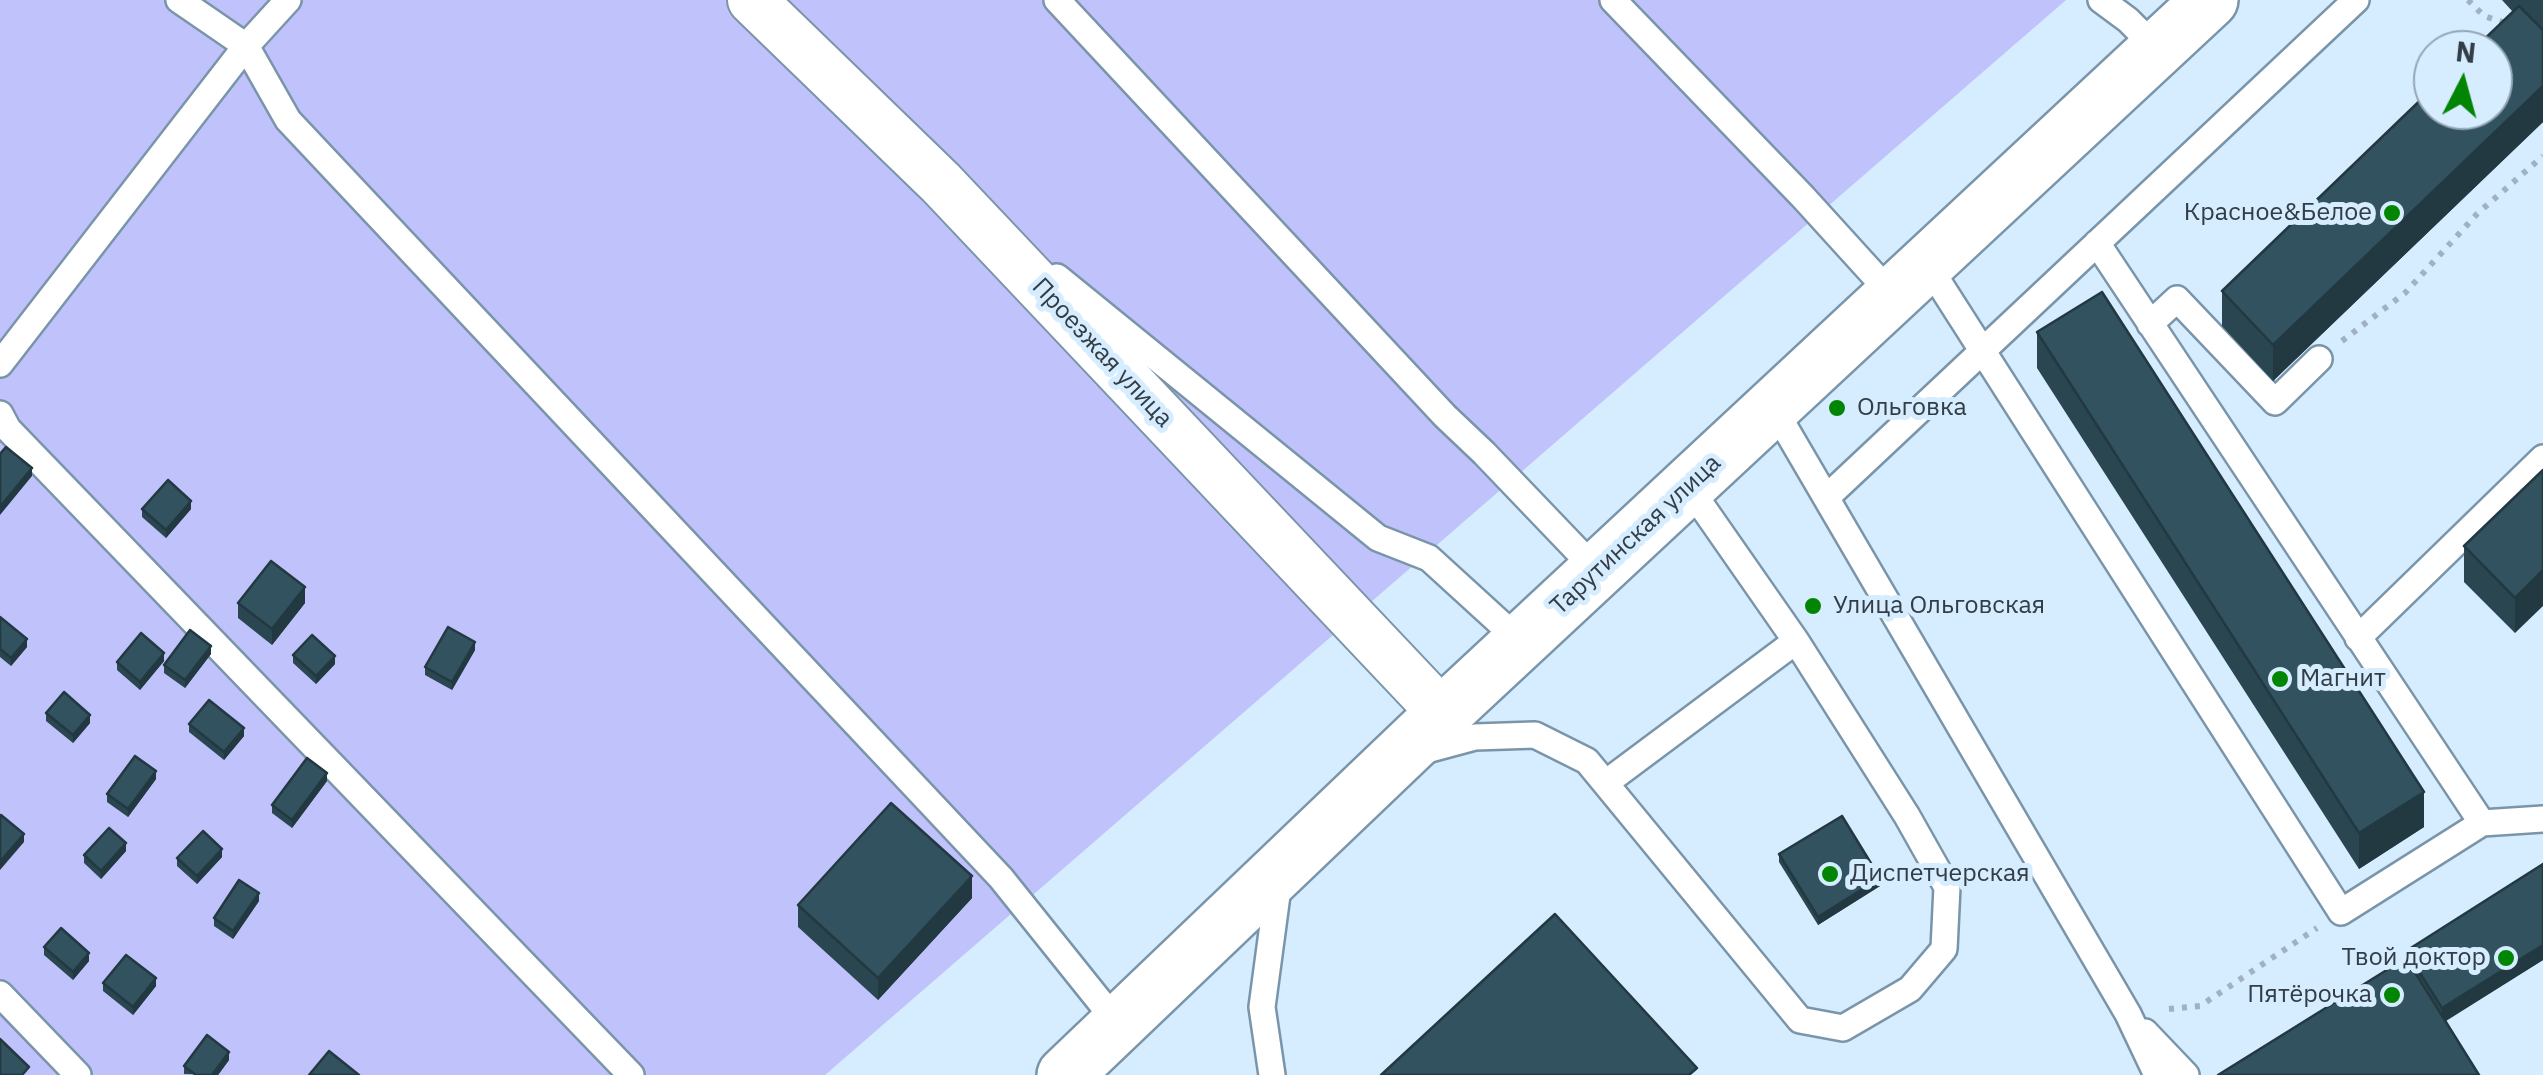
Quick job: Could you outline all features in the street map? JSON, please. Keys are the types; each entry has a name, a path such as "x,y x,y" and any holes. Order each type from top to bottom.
{"main road":[{"name":"Тарутинская улица","path":"1065,1075 1443,714 2210,0"}],"street":[{"name":"Проезжая улица","path":"752,0 941,183 1443,714"}],"lane":[{"path":"178,0 246,46 288,120 1000,878 1118,1024"},
{"path":"0,364 246,46 288,0"},
{"path":"1057,0 1431,402 1597,572"},
{"path":"1614,0 1803,198 1910,280 1982,351 2341,912 2482,823 2543,819"},
{"path":"2101,0 2128,20 2157,50"},
{"path":"1826,497 2356,0"},
{"path":"941,183 1378,538 1429,558 1521,642"},
{"path":"2097,243 2482,823"},
{"path":"2150,324 2177,299 2275,402 2320,359"},
{"path":"1773,407 2128,1014 2157,1075"},
{"path":"0,414 8,429 631,1075"},
{"path":"2358,638 2543,458"},
{"path":"1399,757 1475,736 1534,735 1588,760 1800,1020 1842,1028 1910,988 1944,949 1946,886 1908,816 1796,641 1688,486"},
{"path":"1607,782 1796,641"},
{"path":"1272,1075 1262,1008 1280,870"},
{"path":"0,994 78,1075"},
{"path":"2128,1014 2186,1075"}],"path":[{"path":"2468,0 2484,16 2514,26"},
{"path":"2320,359 2405,293 2477,214 2543,156"},
{"path":"2128,1014 2200,1006 2341,912"}],"shaded area":[{"path":"0,0 2066,0 825,1075 0,1075"}],"building":[{"path":"2519,6 2543,30 2543,86 2513,115 2513,30 2494,30"},
{"path":"2413,107 2413,130 2497,130 2273,345 2222,291"},
{"path":"2102,292 2424,792 2359,833 2037,332"},
{"path":"6,447 32,468 0,507 0,454"},
{"path":"2543,470 2543,570 2515,598 2464,546"},
{"path":"168,480 191,501 166,530 142,509"},
{"path":"271,561 305,587 272,629 238,603"},
{"path":"0,617 27,639 11,658 0,649"},
{"path":"448,627 475,642 452,682 425,667"},
{"path":"190,630 211,646 185,680 164,665"},
{"path":"141,633 164,653 140,682 117,662"},
{"path":"312,635 335,656 316,676 293,655"},
{"path":"64,692 90,715 73,735 46,713"},
{"path":"209,700 244,728 224,752 189,724"},
{"path":"135,756 156,771 128,809 107,794"},
{"path":"307,758 327,773 292,820 272,805"},
{"path":"891,803 972,876 878,978 798,905"},
{"name":"Диспетчерская","path":"1842,816 1880,878 1818,917 1779,854"},
{"path":"0,817 24,834 0,862"},
{"path":"109,828 126,843 101,871 84,855"},
{"path":"203,831 222,849 197,876 177,858"},
{"path":"2543,864 2543,945 2442,1008 2406,951"},
{"path":"239,880 259,893 233,931 214,918"},
{"path":"1555,914 1697,1068 1689,1075 1381,1075"},
{"path":"61,928 89,953 73,972 44,947"},
{"path":"126,955 156,978 133,1007 103,983"},
{"name":"Пятёрочка","path":"2406,958 2479,1075 2218,1075"},
{"path":"207,1035 229,1052 212,1075 196,1075 184,1066"},
{"path":"0,1039 29,1067 22,1075 0,1075"},
{"path":"329,1051 359,1075 309,1075"}],"place":[{"name":"Красное&Белое","path":"2392,213"},
{"name":"Ольговка","path":"1837,408"},
{"name":"Улица Ольговская","path":"1813,606"},
{"name":"Магнит","path":"2280,679"},
{"name":"Диспетчерская","path":"1830,874"},
{"name":"Твой доктор","path":"2506,958"},
{"name":"Пятёрочка","path":"2392,995"}]}
